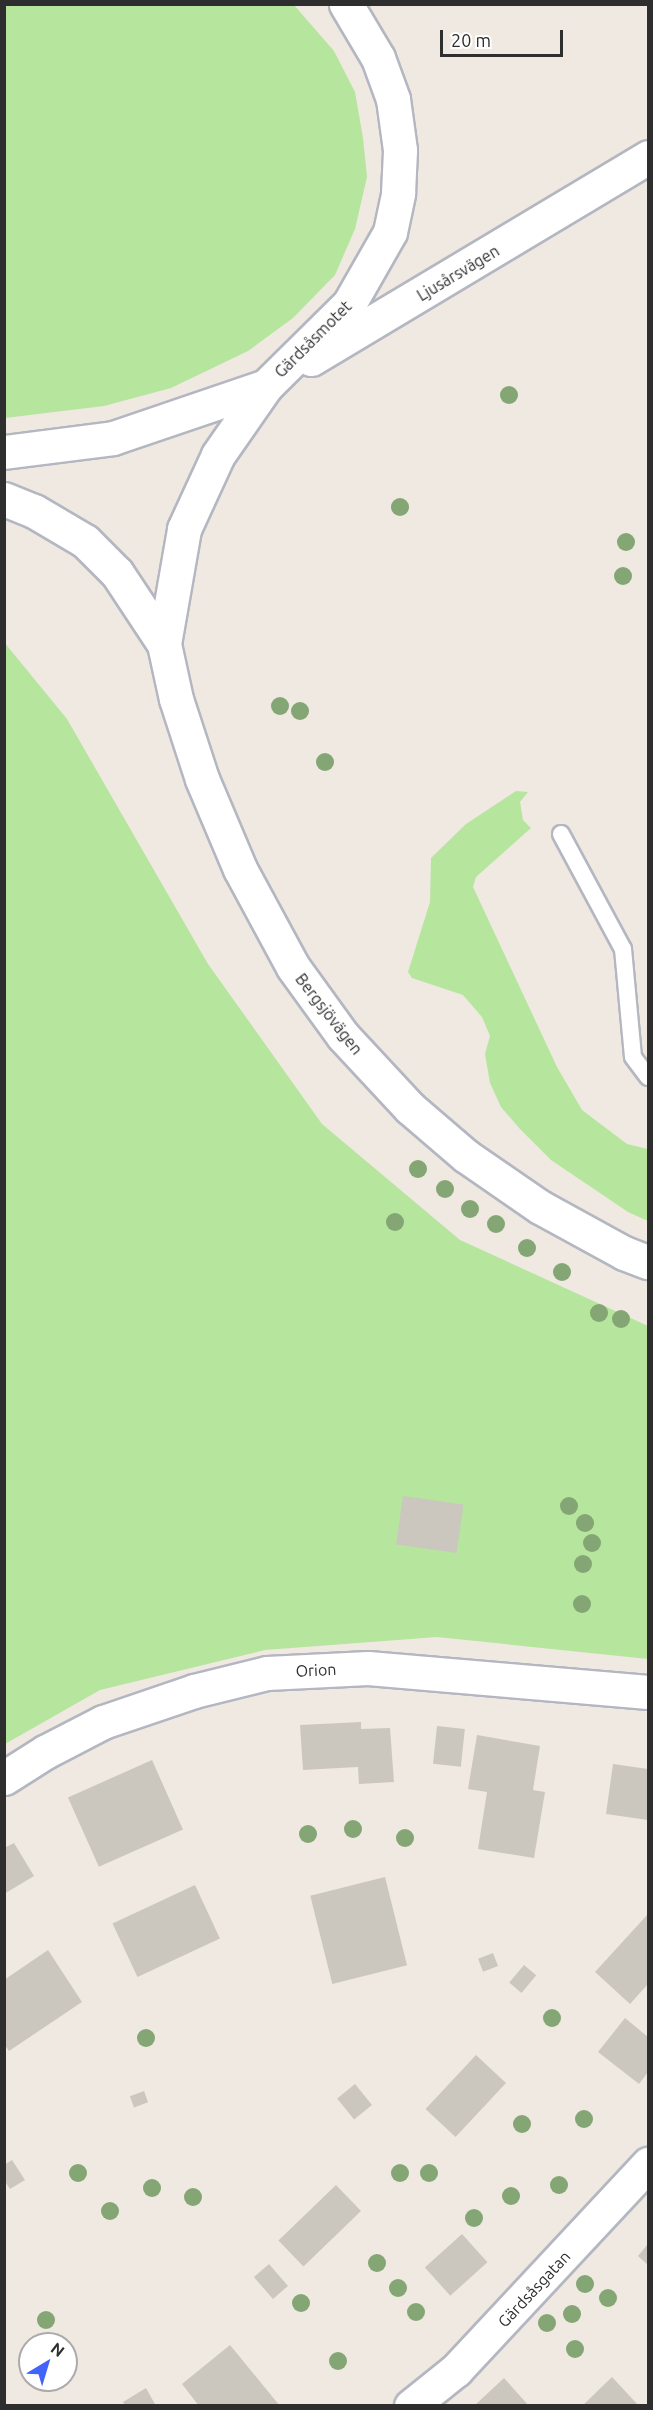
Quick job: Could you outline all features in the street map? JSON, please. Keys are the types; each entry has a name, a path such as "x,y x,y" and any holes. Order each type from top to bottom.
{"street":[{"name":"Gärdsåsmotet","path":"4,452 113,438 266,386 349,304 390,232 398,193 399,134 393,99 378,58 346,4"},
{"name":"Ljusårsvägen","path":"266,386 648,157"},
{"name":"Bergsjövägen","path":"164,644 184,529 218,455 266,386"},
{"name":"Bergsjövägen","path":"4,500 34,511 85,541 117,573 164,644 192,749 227,841 274,936 322,1010 410,1108 466,1156 540,1207 624,1253 648,1262"},
{"name":"Orion","path":"4,1778 103,1722 194,1691 267,1674 368,1668 648,1692"},
{"name":"Gärdsåsgatan","path":"411,2406 456,2370 648,2164"}],"lane":[{"path":"561,834 622,949 633,1057 648,1077"}],"green space":[{"path":"4,5 294,5 334,51 355,92 363,138 367,177 355,229 335,275 293,318 248,351 171,388 104,406 5,418"},
{"path":"4,642 67,719 208,964 322,1124 460,1240 648,1326 648,1659 437,1637 265,1650 100,1690 5,1744"},
{"path":"516,791 528,792 520,802 523,820 531,828 476,877 473,887 557,1067 582,1110 627,1144 648,1149 648,1221 628,1212 551,1160 520,1129 501,1107 490,1083 485,1054 490,1036 482,1017 463,995 412,978 408,972 430,902 431,858 466,824"}],"building":[{"path":"403,1496 463,1504 457,1553 396,1545"},
{"path":"361,1722 361,1729 390,1728 394,1782 359,1784 358,1767 303,1770 300,1725"},
{"path":"437,1726 465,1729 461,1767 433,1764"},
{"path":"477,1735 540,1746 533,1790 545,1792 534,1858 478,1849 487,1792 468,1789"},
{"path":"152,1760 183,1829 99,1867 68,1797"},
{"path":"613,1764 648,1769 648,1820 606,1814"},
{"path":"14,1843 34,1876 4,1894 4,1848"},
{"path":"385,1877 407,1965 332,1984 310,1896"},
{"path":"195,1885 220,1938 137,1977 113,1923"},
{"path":"648,1914 648,1984 630,2004 595,1972"},
{"path":"48,1950 82,2002 9,2051 4,2044 4,1980"},
{"path":"493,1953 498,1966 483,1972 478,1959"},
{"path":"524,1965 536,1975 521,1993 509,1983"},
{"path":"625,2018 648,2037 648,2072 639,2084 598,2052"},
{"path":"476,2055 506,2083 456,2137 426,2109"},
{"path":"355,2084 372,2105 354,2119 337,2098"},
{"path":"144,2091 148,2102 134,2107 130,2096"},
{"path":"12,2160 25,2180 10,2189 4,2180 4,2165"},
{"path":"336,2185 361,2211 303,2266 278,2241"},
{"path":"462,2234 487,2262 450,2296 425,2267"},
{"path":"648,2244 648,2265 638,2256"},
{"path":"269,2264 288,2286 273,2299 254,2277"},
{"path":"230,2345 280,2406 199,2406 182,2384"},
{"path":"612,2377 639,2406 582,2406"},
{"path":"504,2378 529,2406 474,2406"},
{"path":"146,2388 156,2406 125,2406 123,2402"}]}
